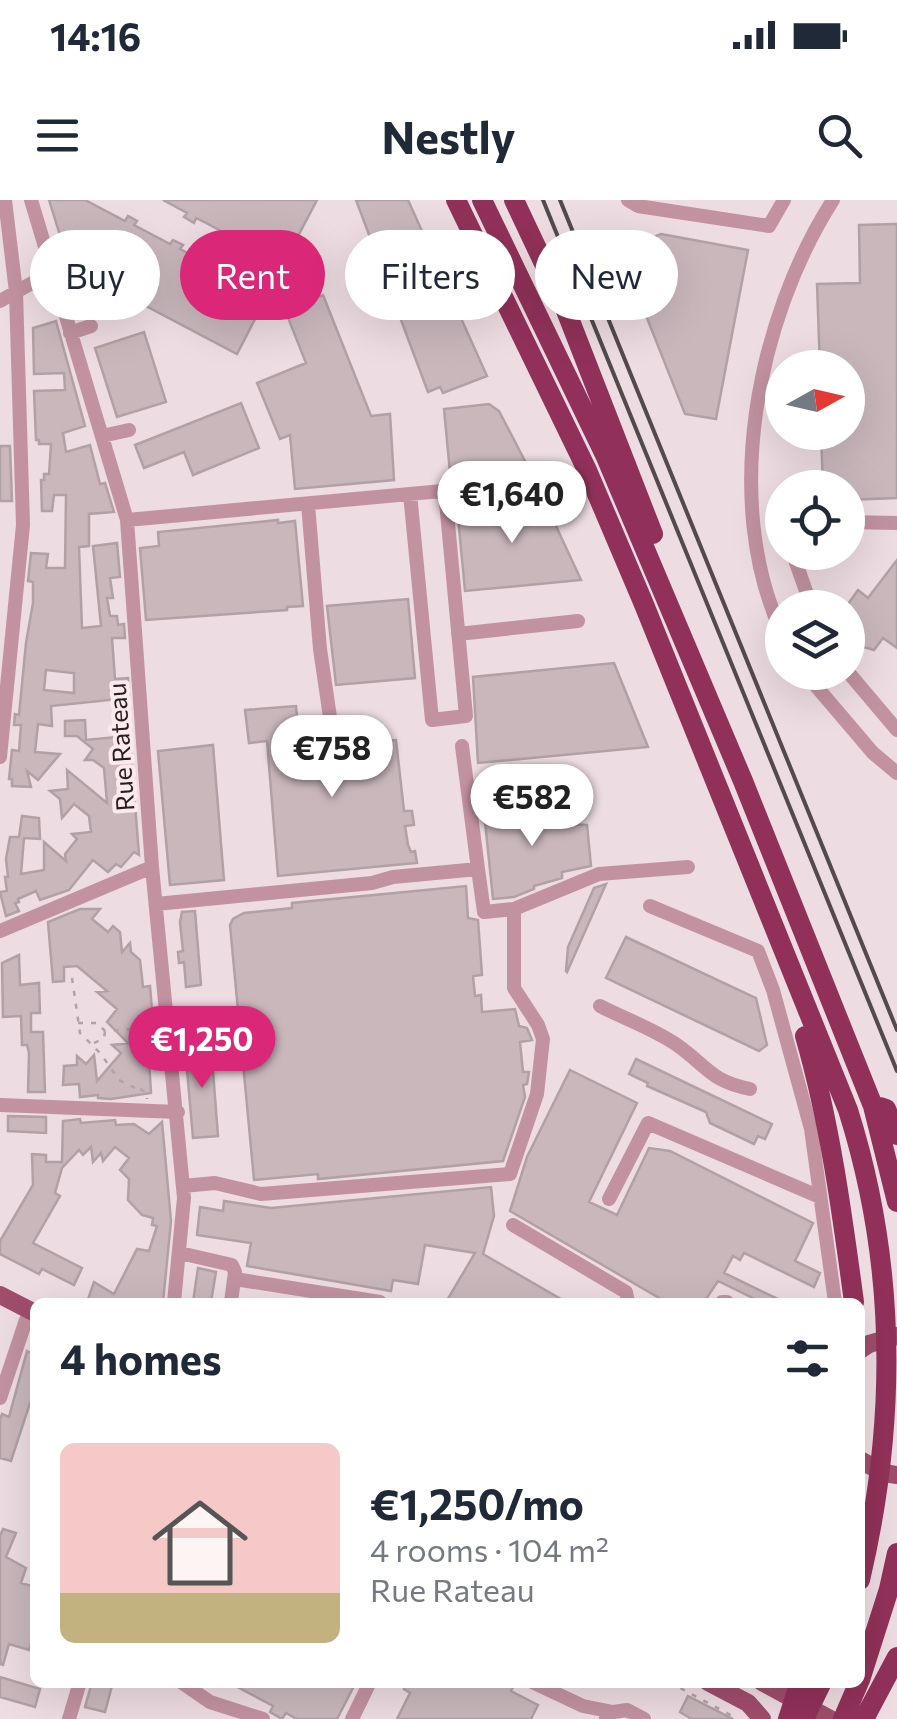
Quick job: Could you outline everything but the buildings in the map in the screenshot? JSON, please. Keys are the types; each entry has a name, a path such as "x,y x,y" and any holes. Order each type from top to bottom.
{"highway":[{"path":"456,200 586,468 655,629 867,1166 883,1249 893,1361 884,1481 865,1559"},
{"path":"482,200 606,456 676,620 873,1106 897,1202"},
{"path":"514,200 565,308 679,599 676,620"},
{"path":"808,1016 802,1026 835,1170 853,1298"},
{"path":"873,1106 886,1109 897,1135"},
{"path":"865,1661 897,1553"},
{"path":"864,1719 895,1662"},
{"path":"788,1719 798,1688"},
{"path":"804,1719 819,1688"},
{"path":"843,1719 856,1688"}],"main road":[{"path":"0,1295 30,1318"},
{"path":"0,1307 30,1319"},
{"path":"865,1347 897,1336"},
{"path":"865,1463 897,1475"},
{"path":"715,1688 747,1715"},
{"path":"746,1688 747,1715"},
{"path":"773,1688 830,1719"}],"street":[{"path":"0,758 8,595 23,525 16,292 7,259 6,200"},
{"name":"Rue Rateau","path":"30,200 39,230"},
{"path":"628,200 638,206 769,226 784,200"},
{"path":"767,590 754,517 755,432 782,302 808,242 833,200"},
{"path":"0,301 30,284"},
{"name":"Rue Rateau","path":"66,320 126,520 152,867 183,1186 174,1298"},
{"path":"70,333 90,326"},
{"path":"102,436 130,430"},
{"path":"126,520 518,484"},
{"path":"410,494 432,720 466,716 445,491"},
{"path":"308,504 320,650 330,717"},
{"path":"865,522 897,523"},
{"path":"458,634 578,622"},
{"path":"819,690 860,739 897,773"},
{"path":"863,690 897,730"},
{"path":"462,746 484,912 514,909 600,874 688,867"},
{"path":"0,931 152,867"},
{"path":"156,904 478,869"},
{"path":"650,906 758,951 802,1089 834,1298"},
{"path":"183,1186 215,1183 261,1194 510,1174 537,1094 543,1039 514,988 514,909"},
{"path":"600,1006 678,1045 708,1074 732,1086 750,1088"},
{"path":"0,1105 178,1112"},
{"path":"610,1199 648,1122 820,1197"},
{"path":"512,1226 626,1292 627,1298"},
{"path":"180,1253 232,1265 232,1298"},
{"path":"234,1278 356,1298"},
{"path":"0,1398 30,1325"},
{"path":"69,1719 78,1688"},
{"path":"190,1688 210,1702 263,1719"},
{"path":"352,1719 367,1688"},
{"path":"545,1688 609,1715 626,1710 644,1719"}],"path":[{"path":"72,978 80,1033 116,1072 118,1080 135,1088"},
{"path":"78,1023 97,1022 105,1031 104,1038 91,1044"},
{"path":"105,1031 132,1030"},
{"path":"683,1688 747,1715"}],"railway":[{"path":"543,200 897,1071"},
{"path":"560,200 897,1030"}]}
